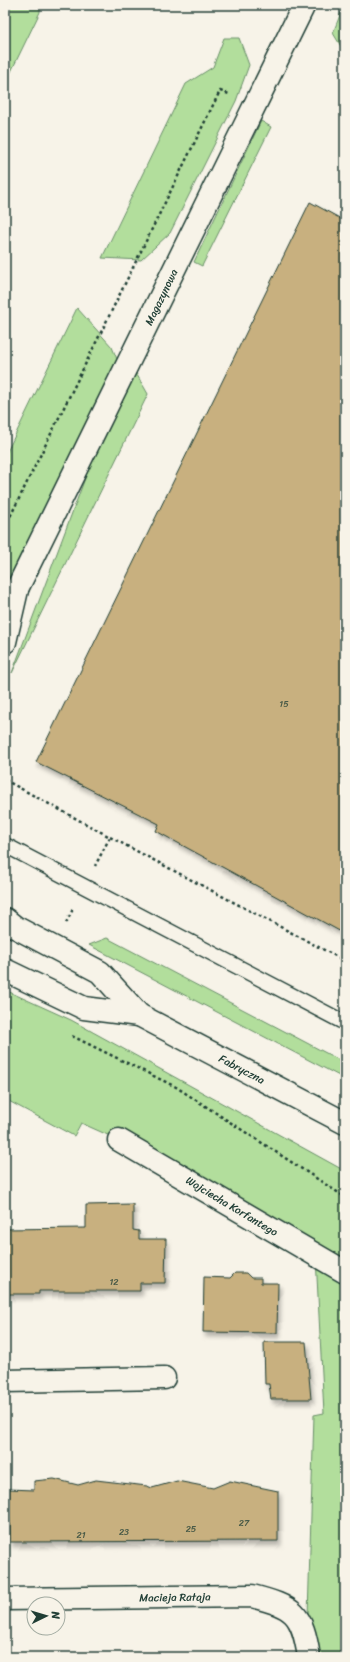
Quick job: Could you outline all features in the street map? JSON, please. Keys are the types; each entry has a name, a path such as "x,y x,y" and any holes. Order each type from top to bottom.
{"street":[{"name":"Magazynowa","path":"5,642 11,596 304,5"},
{"name":"Fabryczna","path":"5,919 15,927 100,972 139,1015 345,1123"},
{"name":"Fabryczna","path":"5,970 84,1008 139,1015"},
{"name":"Wojciecha Korfantego","path":"119,1140 345,1272"},
{"path":"5,1381 164,1378"},
{"name":"Macieja Rataja","path":"5,1599 252,1596 282,1604 293,1612 302,1627 308,1657"}],"lane":[{"path":"5,845 345,1022"}],"path":[{"path":"5,527 220,91 255,106"},
{"path":"110,837 345,960"},
{"path":"70,1035 176,1087 345,1197"}],"green space":[{"path":"5,5 40,5 40,12 5,84"},
{"path":"344,5 345,49 342,48 333,33"},
{"path":"224,38 239,38 249,65 236,101 170,233 141,260 102,258 186,84 213,67"},
{"path":"261,121 271,127 202,266 194,262"},
{"path":"77,308 112,347 123,374 5,604 5,456"},
{"path":"129,361 148,394 12,673"},
{"path":"107,938 345,1063 345,1079 89,945"},
{"path":"5,990 71,1020 345,1171 345,1657 309,1657 307,1650 314,1415 324,1413 316,1257 119,1140 81,1123 74,1136 5,1099"}],"building":[{"path":"310,202 345,221 345,934 156,831 159,824 36,762"},
{"path":"133,1204 133,1230 139,1231 139,1239 166,1239 165,1283 140,1283 140,1291 39,1291 39,1294 5,1294 5,1229 86,1228 86,1205"},
{"path":"235,1273 246,1273 251,1278 261,1278 261,1283 278,1283 277,1333 203,1332 204,1277 230,1278"},
{"path":"264,1342 306,1342 311,1399 271,1399 269,1384 265,1384"},
{"path":"54,1479 78,1485 96,1480 147,1486 152,1488 177,1481 213,1488 230,1481 278,1491 278,1541 10,1542 9,1489 34,1490 34,1481"}]}
